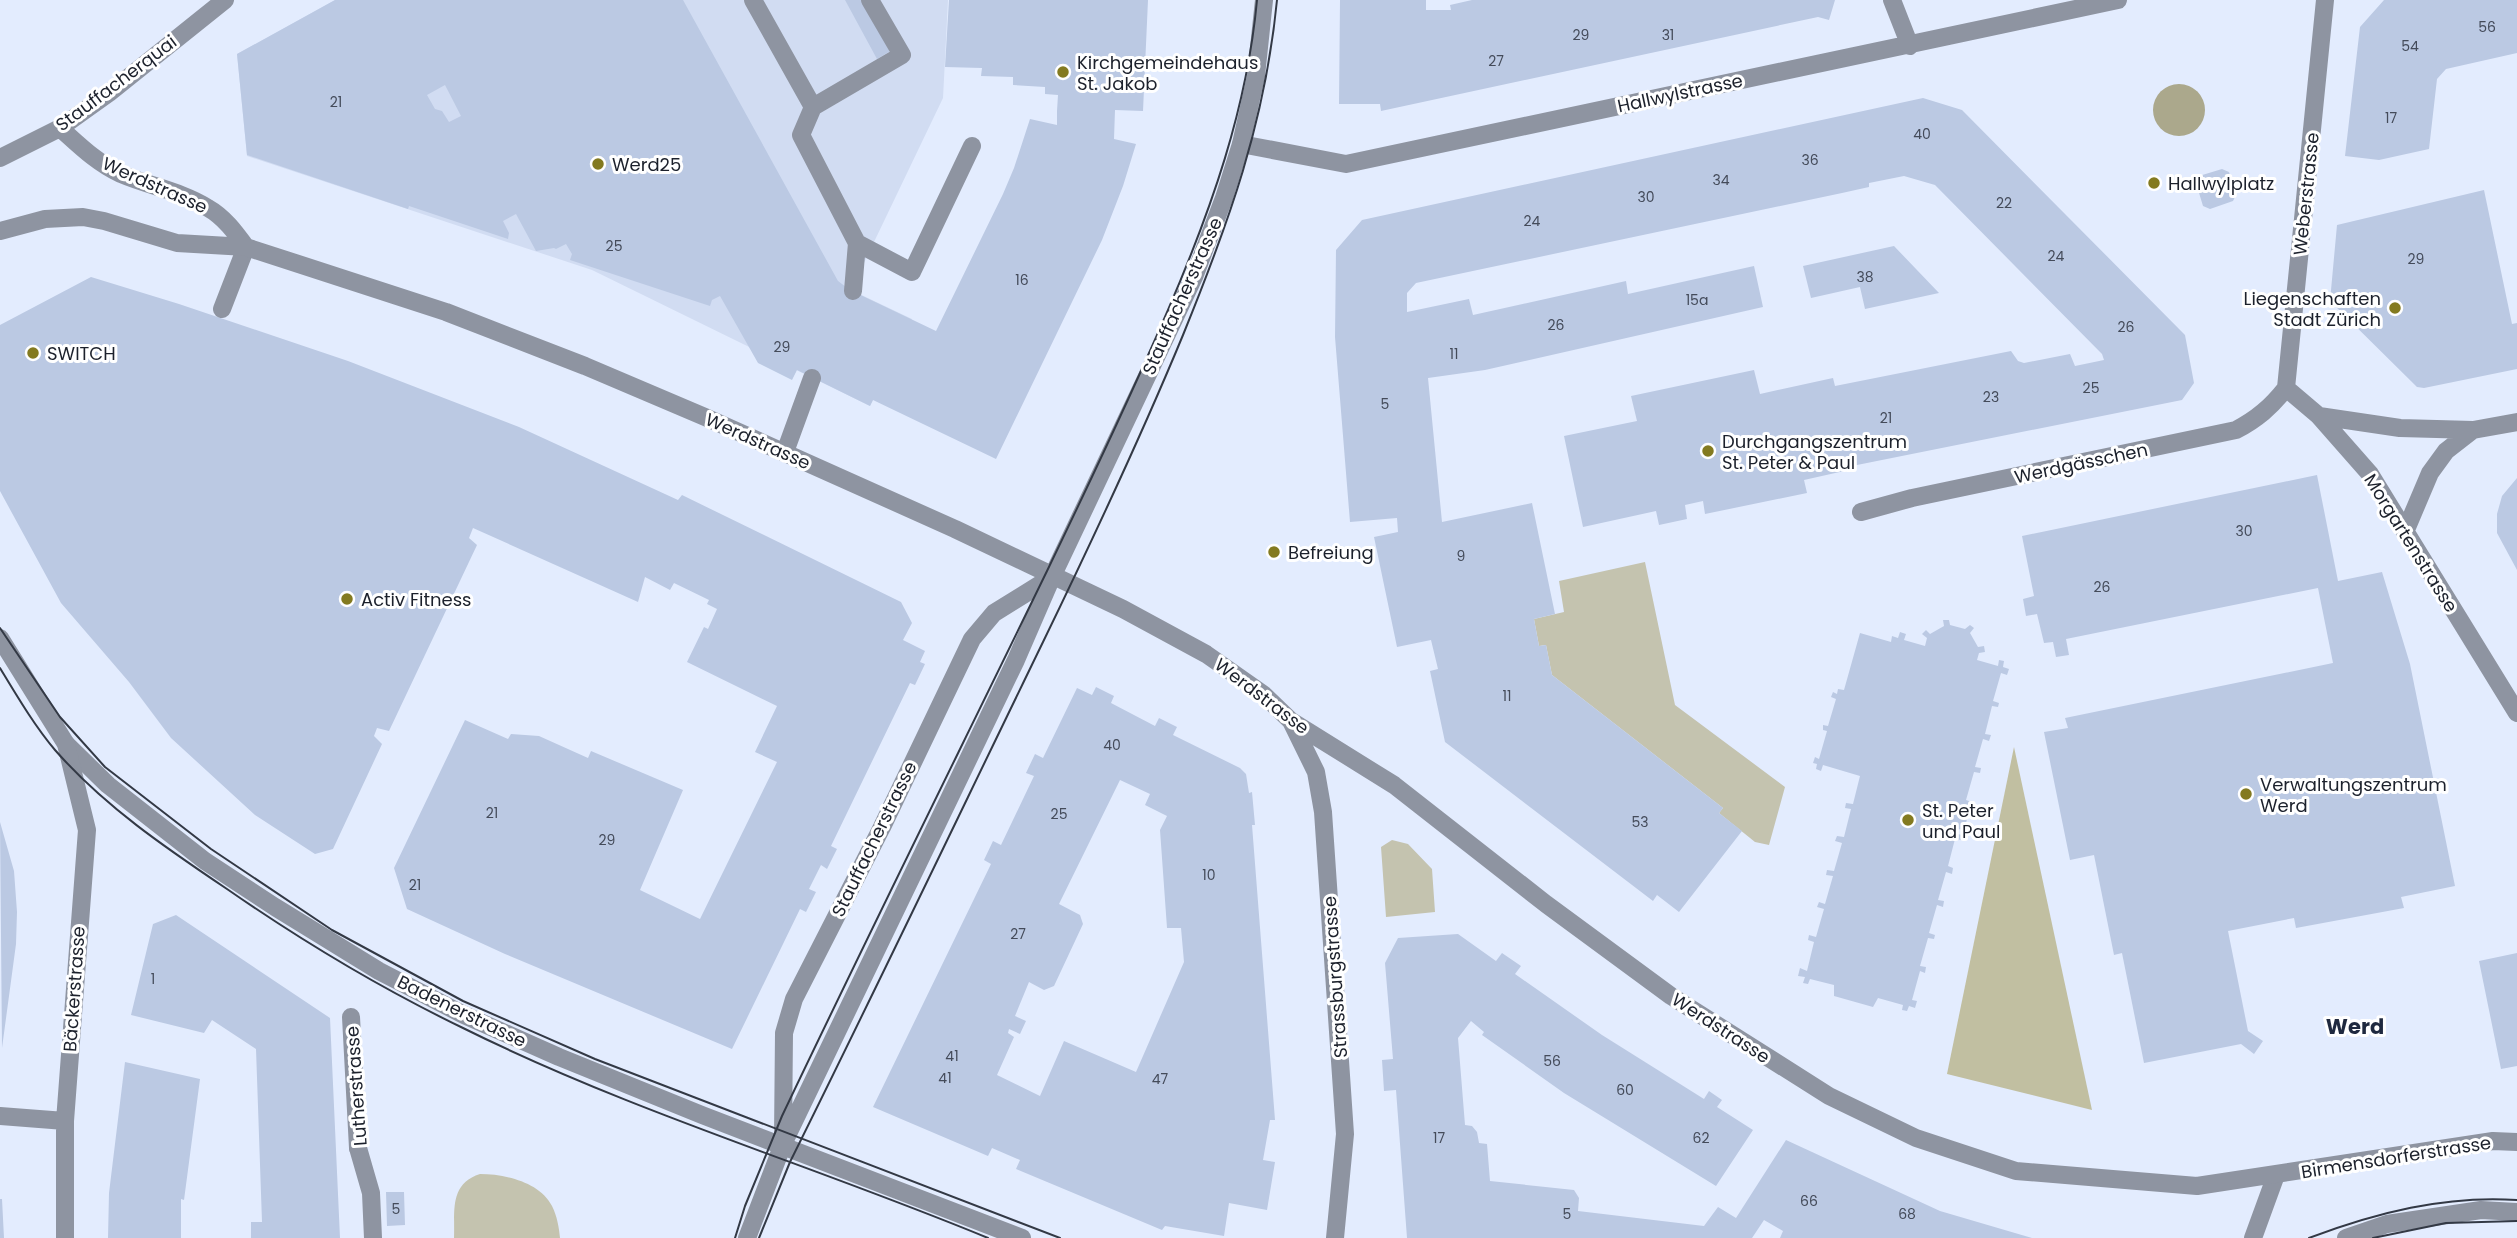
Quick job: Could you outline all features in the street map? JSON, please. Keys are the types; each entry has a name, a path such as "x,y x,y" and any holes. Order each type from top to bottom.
{"street":[{"name":"Stauffacherquai","path":"0,158 60,128 109,93 225,0"},
{"path":"753,0 813,107"},
{"path":"853,291 857,243 801,135 813,107 902,55 870,0"},
{"name":"Stauffacherstrasse","path":"747,1238 783,1144 1016,660 1052,577 1194,277 1241,144 1256,76 1264,0"},
{"path":"1892,0 1910,46"},
{"name":"Hallwylstrasse","path":"1241,144 1346,164 2118,0"},
{"name":"Weberstrasse","path":"2286,388 2325,0"},
{"name":"Werdstrasse","path":"60,128 103,164 122,174 207,206 228,224 246,247"},
{"path":"857,243 912,272 972,146"},
{"name":"Werdstrasse","path":"0,231 45,219 83,217 177,243 246,247 446,312 585,366 955,529 1123,609 1206,654 1263,694 1291,721 1394,785 1546,904 1671,996 1829,1096 1916,1138 2016,1171 2057,1176 2197,1186 2276,1175"},
{"path":"222,309 246,247"},
{"path":"785,452 812,378"},
{"name":"Morgartenstrasse","path":"2286,388 2319,416 2370,474 2517,713"},
{"name":"Werdgässchen","path":"1861,512 1912,498 2236,430 2257,418 2286,388"},
{"path":"2319,416 2400,428 2473,430 2517,422"},
{"path":"2405,532 2430,473 2446,451 2473,430"},
{"name":"Stauffacherstrasse","path":"783,1144 784,1033 794,999 882,827 972,639 994,613 1052,577"},
{"name":"Badenerstrasse","path":"0,638 66,744 108,785 205,860 379,971 464,1015 559,1057 1022,1238"},
{"name":"Strassburgstrasse","path":"1291,721 1316,772 1323,811 1345,1134 1335,1238"},
{"name":"Bäckerstrasse","path":"65,1238 65,1121 87,830 66,744"},
{"name":"Lutherstrasse","path":"351,1017 358,1148 371,1193 373,1238"},
{"path":"0,1116 65,1121"},
{"name":"Birmensdorferstrasse","path":"2276,1175 2493,1141 2517,1142"},
{"path":"2253,1238 2276,1175"},
{"path":"2346,1238 2400,1222 2481,1210 2517,1212"}],"shaded area":[{"path":"335,0 948,0 943,98 851,290 912,319 870,406 592,270 247,156 237,54"},
{"path":"2179,84 2198,91 2205,110 2198,129 2179,136 2160,129 2153,110 2160,91"},
{"path":"2014,747 2092,1110 1947,1074"}],"green space":[{"path":"1645,562 1675,705 1785,787 1769,845 1755,842 1719,813 1723,808 1552,675 1546,645 1539,646 1534,619 1564,612 1559,581"},
{"path":"1392,840 1408,844 1432,869 1435,912 1386,917 1381,847"},
{"path":"480,1174 511,1178 539,1191 554,1210 560,1238 454,1238 454,1209 458,1192 463,1184"}],"building":[{"path":"335,0 683,0 838,281 850,290 936,331 1003,194 1030,119 1057,125 1058,95 1045,94 1045,87 1013,85 1013,77 981,76 982,68 945,67 949,0 1148,0 1143,111 1115,110 1114,139 1136,144 1123,186 1102,240 996,459 873,400 870,406 797,370 792,380 758,363 720,296 712,300 710,306 570,260 572,254 566,244 556,249 536,251 516,214 503,221 509,233 508,239 247,155 237,54","holes":["445,85 461,116 449,122 442,111 435,109 427,95"]},
{"path":"845,0 864,0 892,50 877,59"},
{"path":"1340,0 1426,0 1426,10 1451,10 1450,5 1472,0 1835,0 1829,20 1818,17 1381,111 1380,104 1339,104"},
{"path":"2384,0 2517,0 2517,53 2446,69 2437,79 2429,149 2379,160 2345,156 2360,27"},
{"path":"1923,98 1962,110 2185,335 2194,383 2182,400 1852,466 1853,469 1804,480 1807,493 1705,514 1703,501 1685,505 1687,519 1659,525 1656,511 1583,527 1564,436 1637,421 1631,396 1754,370 1760,394 1833,378 1835,386 2011,351 2018,361 2024,363 2070,354 2075,366 2104,360 2102,354 1935,185 1904,176 1869,183 1869,187 1842,193 1416,283 1407,293 1407,312 1469,299 1473,315 1626,281 1628,294 1754,266 1763,307 1485,370 1428,378 1442,522 1532,503 1555,614 1534,619 1539,646 1546,645 1552,675 1723,808 1719,813 1742,831 1679,912 1657,895 1653,901 1445,742 1430,671 1438,669 1431,640 1397,647 1374,537 1398,532 1397,518 1350,522 1335,337 1336,250 1362,220"},
{"path":"2222,169 2229,172 2236,195 2233,201 2210,209 2203,206 2196,183 2199,176"},
{"path":"2484,190 2512,324 2517,323 2517,369 2424,388 2417,387 2330,301 2337,225"},
{"path":"1894,246 1939,293 1865,309 1860,287 1811,298 1803,266"},
{"path":"91,277 348,361 519,427 678,500 682,495 901,602 912,623 903,640 925,651 920,662 925,664 915,685 910,683 831,846 837,849 827,869 821,865 809,889 816,892 806,912 800,909 732,1049 505,954 407,909 394,868 465,720 508,739 511,734 539,736 588,758 591,751 683,790 640,890 700,919 777,762 755,752 777,706 687,662 704,627 708,629 717,609 707,604 709,600 674,583 670,590 645,577 638,602 473,528 469,538 477,545 389,731 377,728 374,736 382,744 333,849 315,854 255,815 171,738 129,682 61,603 0,491 0,325"},
{"name":"Verwaltungszentrum Werd","path":"2317,475 2338,581 2382,572 2410,664 2455,886 2401,897 2404,908 2296,928 2294,918 2228,931 2248,1031 2263,1041 2254,1054 2241,1044 2144,1063 2122,953 2114,955 2094,855 2070,860 2044,732 2068,728 2065,718 2333,663 2318,588 2066,639 2069,655 2056,657 2053,642 2044,643 2037,614 2026,616 2023,599 2034,596 2022,536"},
{"path":"2517,478 2517,570 2497,533 2497,514 2502,496"},
{"name":"St. Peter und Paul","path":"1943,620 1949,620 1950,625 1965,629 1970,625 1974,628 1970,633 1978,647 1984,646 1985,652 1979,653 1977,660 1998,666 1999,660 2004,661 2003,667 2009,669 2007,675 2001,673 1993,701 1999,703 1998,707 1992,706 1985,734 1991,735 1989,741 1983,739 1975,767 1981,768 1980,773 1974,772 1966,800 1972,802 1970,807 1965,805 1963,810 1969,812 1964,830 1958,829 1957,834 1963,835 1961,840 1955,839 1948,866 1953,868 1952,874 1946,872 1938,900 1944,901 1943,907 1937,905 1929,933 1935,935 1934,939 1928,938 1920,966 1926,967 1925,973 1920,971 1912,1000 1917,1001 1915,1008 1909,1006 1907,1011 1902,1010 1903,1005 1878,998 1873,1007 1834,996 1834,985 1810,979 1808,984 1803,983 1805,977 1798,976 1800,968 1807,971 1814,942 1808,940 1809,935 1816,937 1824,909 1817,907 1819,902 1825,904 1833,876 1826,875 1827,870 1834,871 1842,843 1835,841 1837,836 1844,837 1851,809 1845,808 1846,803 1853,804 1860,776 1823,765 1821,771 1816,769 1817,764 1813,763 1815,757 1819,759 1827,731 1823,730 1823,725 1828,726 1836,699 1831,697 1833,692 1837,694 1838,689 1844,690 1860,633 1891,642 1892,636 1898,638 1900,632 1906,634 1904,640 1925,646 1927,638 1922,634 1926,630 1930,634 1944,626"},
{"path":"1096,687 1114,696 1111,703 1155,726 1159,718 1177,727 1173,735 1240,768 1246,774 1249,793 1252,792 1255,825 1252,825 1275,1120 1270,1120 1263,1160 1275,1162 1267,1210 1229,1203 1224,1236 1165,1226 1162,1230 1016,1169 1020,1160 992,1148 988,1156 873,1107 991,864 984,860 993,841 1001,845 1034,776 1026,773 1035,754 1043,758 1077,688 1092,695","holes":["1120,780 1150,794 1145,805 1167,816 1160,830 1167,928 1181,928 1184,962 1136,1072 1064,1041 1040,1096 997,1075 1014,1037 1008,1033 1009,1029 1020,1034 1026,1021 1015,1016 1029,982 1044,990 1054,986 1083,924 1080,915 1059,904"]},
{"path":"0,822 14,871 17,912 16,944 2,1048"},
{"path":"176,915 330,1018 340,1238 251,1238 251,1222 262,1222 256,1049 212,1020 204,1033 131,1015 153,924"},
{"path":"1458,934 1496,961 1502,953 1521,966 1515,974 1602,1035 1704,1099 1709,1091 1722,1100 1717,1107 1753,1130 1716,1186 1564,1093 1482,1035 1484,1032 1471,1021 1458,1038 1465,1125 1472,1126 1477,1132 1479,1143 1487,1144 1490,1181 1574,1190 1579,1198 1578,1211 1704,1226 1718,1207 1736,1218 1786,1140 1940,1211 2032,1238 1780,1238 1783,1231 1764,1220 1752,1238 1407,1238 1396,1090 1384,1091 1382,1060 1393,1059 1385,963 1398,938"},
{"path":"2517,953 2517,1066 2501,1069 2479,961"},
{"path":"125,1062 200,1079 184,1200 181,1199 181,1238 108,1238 109,1193"},
{"path":"386,1192 404,1192 405,1225 387,1226"},
{"path":"2,1199 4,1238 0,1238"}],"tram line":[{"path":"735,1238 745,1206 782,1116 1078,506 1168,310 1199,235 1236,120 1252,41 1257,0"},
{"path":"759,1238 790,1162 1097,528 1183,335 1243,171 1264,88 1277,0"},
{"path":"0,628 60,717 105,767 211,849 332,930 463,1001 595,1059 1060,1238"},
{"path":"0,668 55,750 115,808 255,908 372,980 463,1028 592,1086 988,1238"},
{"path":"2309,1238 2359,1221 2437,1203 2517,1200"},
{"path":"2373,1238 2446,1223 2517,1221"}],"place":[{"name":"Kirchgemeindehaus St. Jakob","path":"1063,72"},
{"name":"Werd25","path":"598,164"},
{"name":"Hallwylplatz","path":"2154,183"},
{"name":"Liegenschaften Stadt Zürich","path":"2395,308"},
{"name":"SWITCH","path":"33,353"},
{"name":"Durchgangszentrum St. Peter & Paul","path":"1708,451"},
{"name":"Befreiung","path":"1274,552"},
{"name":"Activ Fitness","path":"347,599"},
{"name":"Verwaltungszentrum Werd","path":"2246,794"},
{"name":"St. Peter und Paul","path":"1908,820"}],"district":[{"name":"Werd","path":"2355,1026"}]}
